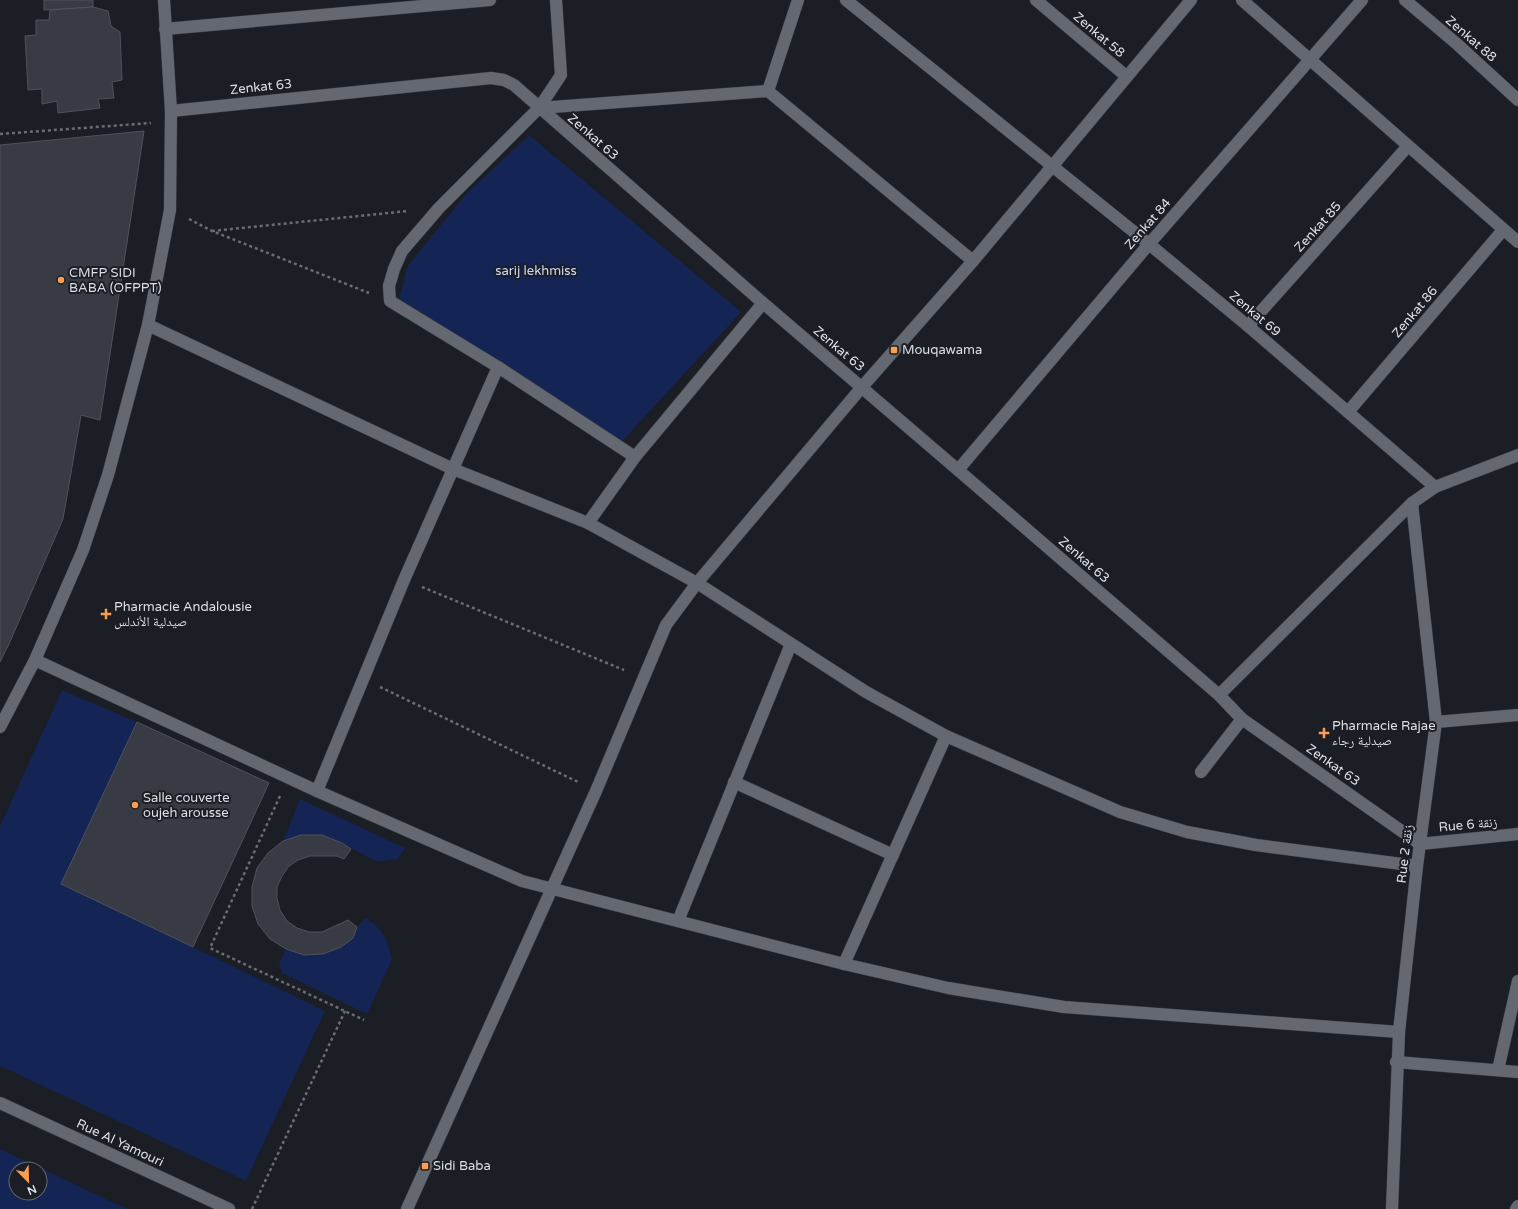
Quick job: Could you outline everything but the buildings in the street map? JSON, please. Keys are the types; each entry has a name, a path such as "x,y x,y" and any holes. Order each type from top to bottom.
{"street":[{"path":"0,726 35,660 83,550 106,482 148,325 170,210 170,116 164,0"},
{"path":"165,29 490,0"},
{"path":"556,0 561,75 539,108 439,208 402,251 394,269 389,286 390,301 498,367 635,457"},
{"path":"768,91 798,0"},
{"name":"Zenkat 69","path":"846,0 1053,165 1149,244 1248,326 1435,487"},
{"name":"Zenkat 58","path":"1036,0 1126,76"},
{"path":"407,1209 553,889 666,625 697,583 862,387 973,261 1126,76 1192,0"},
{"path":"1242,0 1518,242"},
{"name":"Zenkat 84","path":"958,470 1149,244 1362,0"},
{"name":"Zenkat 88","path":"1405,0 1518,100"},
{"name":"Zenkat 63","path":"170,116 491,78 504,80 514,86 763,303 958,470 1219,696 1242,719 1420,844"},
{"path":"539,108 768,91 973,261"},
{"name":"Zenkat 85","path":"1248,326 1408,146"},
{"name":"Zenkat 86","path":"1348,412 1503,230"},
{"path":"588,523 635,457 763,303"},
{"path":"148,325 453,469 588,523 697,583 866,692 946,736 1120,812 1187,832 1263,846 1417,866"},
{"path":"317,791 404,580 498,367"},
{"path":"1219,696 1412,503 1435,487 1518,455"},
{"name":"Rue 2 زنقة","path":"1392,1209 1396,1062 1417,866 1436,722 1412,503"},
{"path":"678,921 791,644"},
{"path":"35,660 317,791 522,881 844,964 948,988 1064,1007 1399,1032"},
{"path":"1436,722 1518,715"},
{"path":"1201,772 1242,719"},
{"path":"844,964 946,736"},
{"path":"734,782 893,855"},
{"name":"Rue 6 زنقة","path":"1420,844 1518,834"},
{"path":"1498,1070 1518,981"},
{"path":"1396,1062 1518,1072"},
{"name":"Rue Al Yamouri","path":"0,1103 229,1209"}],"path":[{"path":"0,134 170,116"},
{"path":"212,231 439,208"},
{"path":"170,210 212,231 390,301"},
{"path":"404,580 644,678"},
{"path":"363,679 596,790"},
{"path":"289,778 210,948 364,1020"},
{"path":"252,1209 345,1011"}],"green space":[{"name":"sarij lekhmiss","path":"529,135 741,312 615,449 497,364 396,313 407,267 466,194"},
{"path":"62,690 137,722 269,783 193,947 325,1011 246,1181 0,1066 0,826"},
{"path":"300,799 405,848 398,859 377,862 342,843 322,835 301,835 283,841"},
{"path":"365,918 380,930 386,940 392,959 367,1014 282,973 279,963 286,949 304,955 323,954 341,947 353,938 357,927"},
{"path":"0,1149 25,1161 8,1161 8,1201 48,1201 48,1172 127,1209 0,1209"}],"place":[{"name":"CMFP SIDI BABA (OFPPT)","path":"61,280"},
{"name":"Mouqawama","path":"894,350"},
{"name":"Pharmacie Andalousie صيدلية الأندلس","path":"106,614"},
{"name":"Pharmacie Rajae صيدلية رجاء","path":"1324,733"},
{"name":"Salle couverte oujeh arousse","path":"135,805"},
{"name":"Sidi Baba","path":"425,1166"}]}
